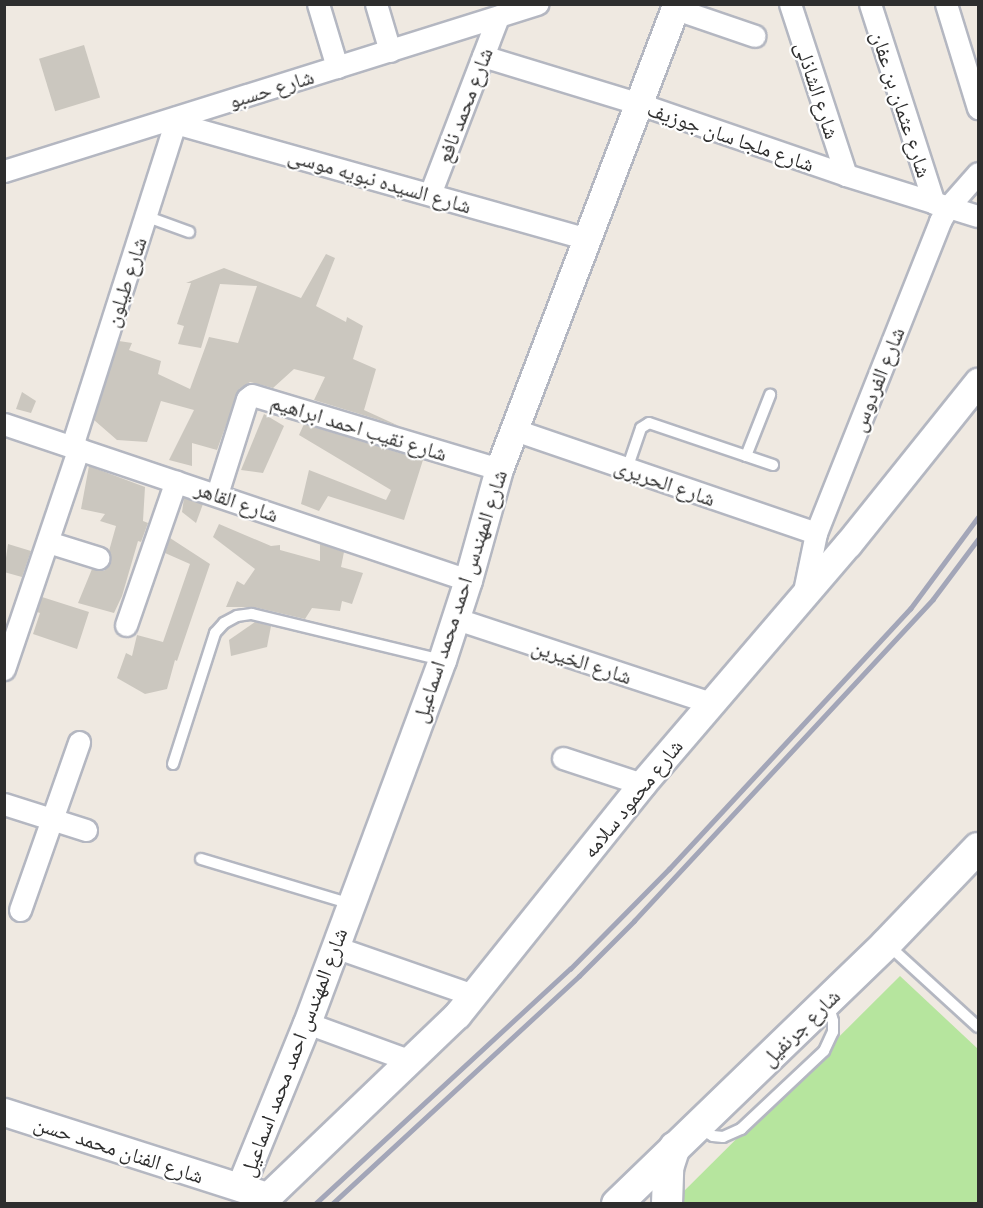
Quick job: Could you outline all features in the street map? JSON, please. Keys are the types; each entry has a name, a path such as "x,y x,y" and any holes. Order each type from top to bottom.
{"main road":[{"name":"شارع جرنفيل","path":"617,1203 886,944 978,848"},
{"path":"667,1203 668,1168 675,1147"}],"street":[{"path":"318,4 337,67"},
{"path":"376,4 390,51"},
{"name":"شارع حسبو","path":"4,171 176,120 537,4"},
{"name":"شارع الشاذلى","path":"790,4 846,176"},
{"name":"شارع عثمان بن عفان","path":"870,4 941,205"},
{"path":"946,4 978,108"},
{"path":"676,7 755,36"},
{"name":"شارع المهندس احمد محمد اسماعيل","path":"261,1198 307,1023 442,660 499,469 585,238 640,104 676,7"},
{"name":"شارع محمد نافع","path":"430,194 498,17"},
{"name":"شارع ملجا سان جوزيف","path":"483,56 640,104 846,176 978,216"},
{"name":"شارع السيده نبويه موسى","path":"176,120 585,238"},
{"name":"شارع طيلون","path":"4,669 48,542 145,216 176,120"},
{"name":"شارع الفردوس","path":"802,597 816,533 940,221 941,205 978,173"},
{"name":"شارع محمود سلامه","path":"261,1198 411,1061 473,995 642,784 802,597 978,382"},
{"name":"شارع نقيب احمد ابراهيم","path":"217,494 246,399 252,395 499,469"},
{"name":"شارع القاهر","path":"4,424 468,579"},
{"name":"شارع الحريرى","path":"515,430 816,533"},
{"path":"126,625 176,481"},
{"path":"48,542 99,558"},
{"name":"شارع الخيرين","path":"454,618 711,703"},
{"path":"20,910 79,742"},
{"path":"563,758 642,784"},
{"path":"4,804 86,830"},
{"path":"335,947 473,995"},
{"path":"307,1023 411,1061"},
{"name":"شارع الفنان محمد حسن","path":"4,1112 261,1198"}],"lane":[{"path":"145,216 189,232"},
{"path":"746,456 770,394"},
{"path":"627,469 641,428 649,423 773,465"},
{"path":"172,764 215,633 224,623 237,616 252,614 442,660"},
{"path":"201,859 351,904"},
{"path":"886,944 978,1026"}],"green space":[{"path":"900,976 978,1049 978,1203 671,1204"}],"building":[{"path":"84,45 100,98 55,111 39,59"},
{"path":"326,254 335,258 316,306 346,322 347,317 363,326 353,359 376,369 364,410 399,426 314,400 325,377 294,369 273,388 250,382 239,389 217,450 192,443 192,466 169,460 194,410 161,401 147,442 117,440 94,420 119,341 132,343 129,350 161,361 158,374 190,389 209,337 238,343 257,286 220,284 201,348 178,344 184,326 177,324 191,283 186,283 224,268 301,298"},
{"path":"22,392 36,401 31,413 16,409"},
{"path":"264,414 284,426 263,473 241,470"},
{"path":"304,424 423,460 404,520 328,496 319,511 301,504 309,470 386,500 391,490 299,435"},
{"path":"89,466 145,487 143,521 148,523 141,542 138,541 122,596 114,613 78,603 92,569 104,571 111,562 109,551 116,526 100,521 105,514 81,509"},
{"path":"184,498 203,504 196,523 182,512"},
{"path":"219,524 271,546 280,545 280,550 320,561 320,544 344,552 341,567 363,573 352,604 342,601 340,611 312,608 305,619 254,607 226,607 237,581 244,585 255,569 213,537"},
{"path":"170,538 210,564 177,661 175,660 167,689 145,694 117,678 126,653 132,656 137,635 163,642 190,564 165,553"},
{"path":"8,544 31,551 22,577 4,572"},
{"path":"42,597 89,612 77,649 33,634 40,613 37,612"},
{"path":"255,622 271,626 267,647 231,656 229,640"}],"railway":[{"path":"315,1204 570,969 669,869 910,609 978,517"},
{"path":"332,1204 579,976 634,921 933,599 978,539"}]}
